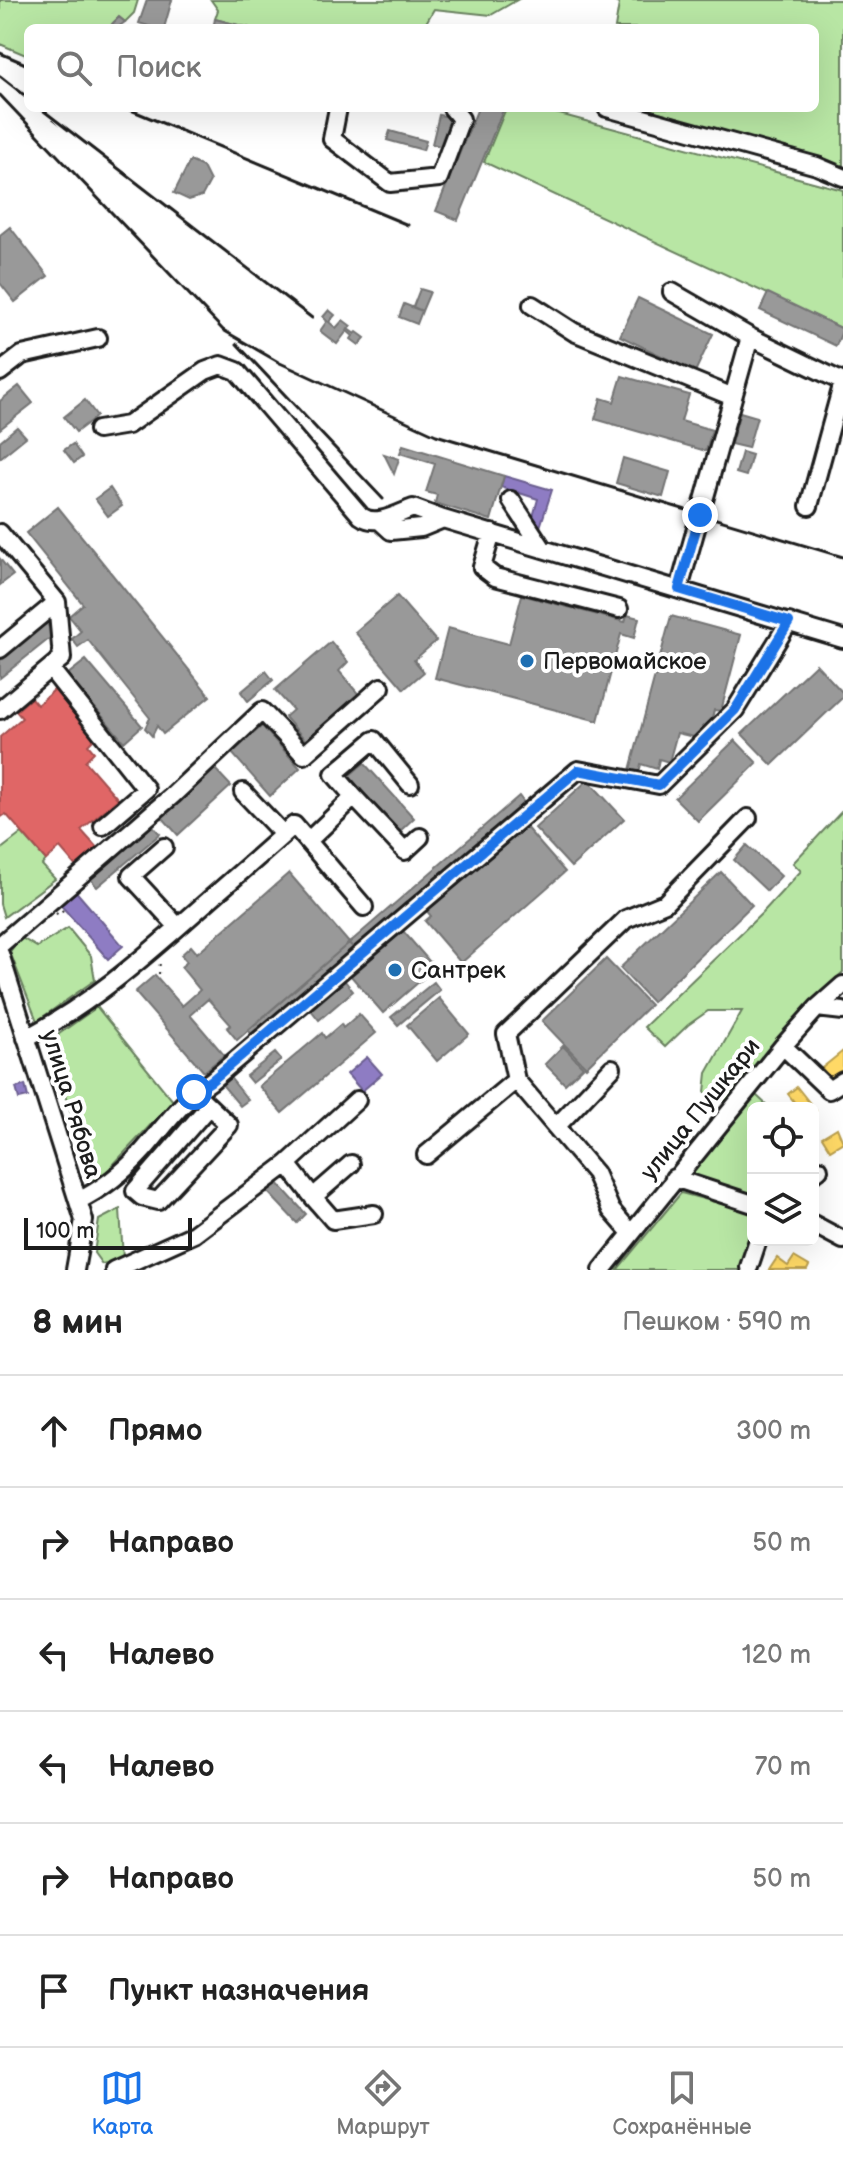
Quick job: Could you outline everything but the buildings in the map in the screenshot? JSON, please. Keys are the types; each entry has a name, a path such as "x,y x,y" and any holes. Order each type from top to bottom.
{"street":[{"path":"337,112 332,139 390,183 439,178 461,119 455,112"},
{"path":"621,112 817,166 843,177"},
{"path":"672,292 750,337 843,382 809,506"},
{"path":"532,305 574,332 733,397"},
{"path":"679,589 750,337"},
{"path":"0,372 22,355 98,338"},
{"path":"98,430 128,425 205,371 221,365 237,371 368,521 413,508 843,639"},
{"path":"511,500 543,549"},
{"path":"0,533 57,602 62,658 0,710"},
{"path":"492,533 482,567 495,577 619,609"},
{"path":"0,649 57,602"},
{"path":"78,1201 102,1189 139,1155 194,1092 211,1081 578,770 659,785 735,710 789,622"},
{"path":"50,668 146,789 103,826"},
{"path":"0,945 173,795 262,711 304,755 381,687"},
{"path":"410,784 374,740 334,774 405,851 420,837"},
{"path":"243,792 283,834"},
{"path":"308,841 354,797"},
{"path":"631,1233 611,1210 595,1173 516,1080 506,1034 626,919 665,903 748,818"},
{"path":"26,1038 55,1023 155,948 294,825 364,907"},
{"path":"164,847 131,876 178,927"},
{"name":"улица Рябова","path":"1,962 84,1220 75,1270"},
{"name":"улица Пушкари","path":"602,1270 783,1046 817,1008 843,985"},
{"path":"817,1008 843,1011"},
{"path":"783,1046 829,1090 843,1081"},
{"path":"556,1127 612,1068"},
{"path":"426,1155 516,1080"},
{"path":"194,1092 209,1106 229,1125 158,1201 142,1197 135,1191 209,1106"},
{"path":"114,1270 194,1234 287,1164 357,1100"},
{"path":"287,1164 333,1220 374,1214"},
{"path":"313,1197 351,1164"},
{"path":"674,1178 747,1202"},
{"path":"819,1227 843,1240"},
{"path":"749,1267 756,1246"}],"green space":[{"path":"0,0 138,0 134,13 125,22 119,17 114,24 24,24 24,54 0,44"},
{"path":"211,0 517,0 491,15 434,9 425,24 234,24 215,19 218,10"},
{"path":"611,0 843,0 843,169 659,112 819,112 819,24 616,24 619,4"},
{"path":"504,112 552,112 843,190 843,329 484,162"},
{"path":"843,810 843,972 728,1100 710,1099 705,1092 707,1073 742,1011 708,1011 665,1047 644,1027 801,871 793,863"},
{"path":"22,833 46,860 42,865 55,879 4,917 0,904 0,850"},
{"path":"68,928 91,956 95,980 37,1021 10,952 20,937 37,947"},
{"path":"97,1007 173,1101 95,1184 50,1051 59,1034"},
{"path":"756,1095 764,1102 750,1102"},
{"path":"747,1106 747,1195 701,1183 692,1171"},
{"path":"681,1193 747,1210 747,1246 751,1246 744,1270 617,1270"},
{"path":"120,1209 123,1259 102,1264 94,1253 99,1220"}],"railway":[{"path":"0,53 24,63"},
{"path":"0,76 24,95"},
{"path":"0,95 223,330 280,363 436,435 843,557"},
{"path":"45,112 312,318"},
{"path":"136,112 408,225"},
{"path":"237,344 383,499"}],"place":[{"name":"Первомайское","path":"527,661"},
{"name":"Сантрек","path":"395,970"}],"route":[{"path":"194,1092 211,1081 578,770 659,785 735,710 789,622 679,589 700,515"}]}
